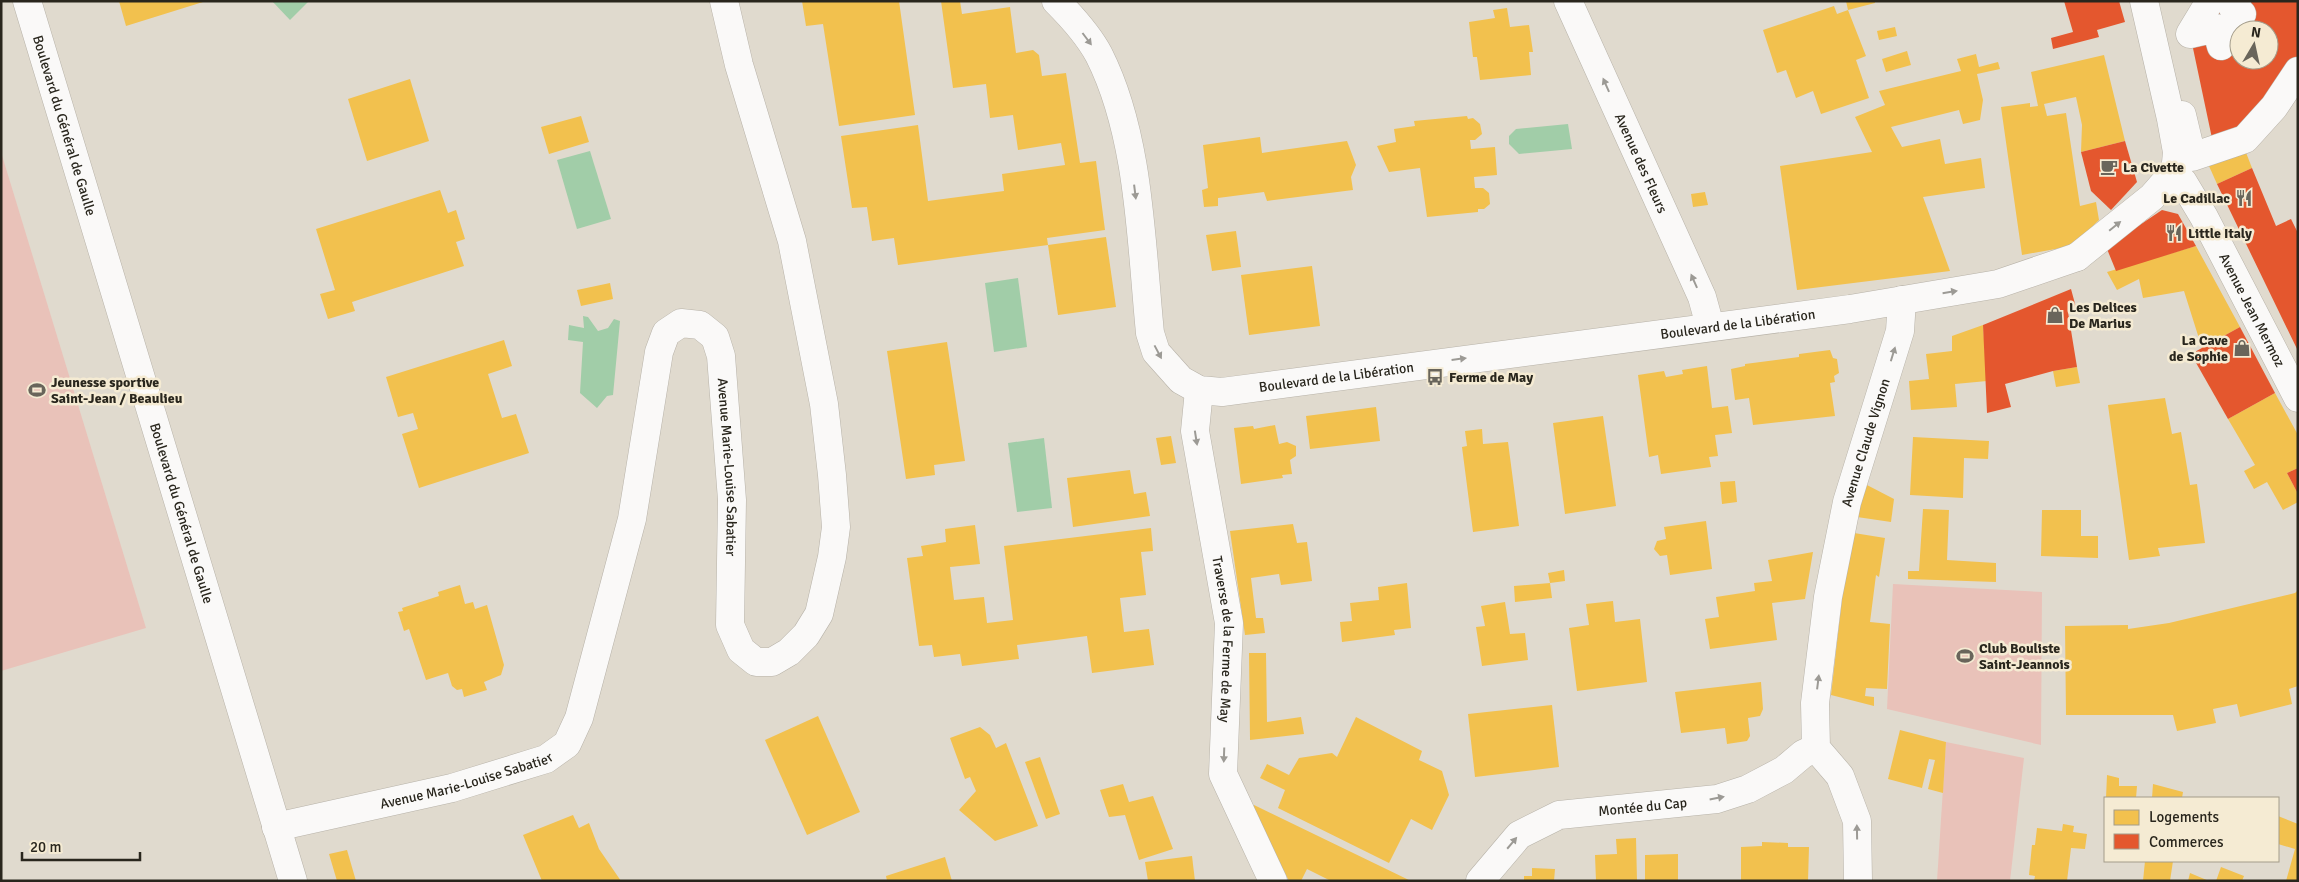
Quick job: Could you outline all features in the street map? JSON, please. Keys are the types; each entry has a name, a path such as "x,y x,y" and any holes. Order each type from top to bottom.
{"street":[{"name":"Boulevard du Général de Gaulle","path":"27,1 293,881"},
{"name":"Avenue Marie-Louise Sabatier","path":"276,827 452,788 546,759 567,744 579,718 632,519 659,352 666,333 681,323 700,325 715,337 721,356 732,500 730,625 741,650 756,662 772,662 795,646 806,635 819,614 832,557 836,528 824,404 792,241 739,65 724,1"},
{"name":"Boulevard de la Libération","path":"1056,1 1098,53 1116,96 1128,139 1150,332 1156,352 1181,380 1198,390 1222,392 1902,300"},
{"name":"Avenue des Fleurs","path":"1568,1 1702,296 1710,326"},
{"path":"1902,300 1998,284 2077,256 2152,197 2173,173 2177,152 2144,1"},
{"path":"2156,1 2192,158 2245,139 2274,107 2298,71"},
{"path":"2210,1 2190,34 2216,28 2221,46 2242,14 2233,8 2237,1"},
{"name":"Avenue Jean Mermoz","path":"2173,173 2183,182 2204,217 2298,398"},
{"name":"Avenue Claude Vignon","path":"1816,748 1815,703 1828,597 1847,502 1900,331 1902,300"},
{"name":"Traverse de la Ferme de May","path":"1198,390 1195,431 1229,624 1223,774 1273,881"},
{"path":"1816,748 1840,776 1857,821 1858,881"},
{"name":"Montée du Cap","path":"1480,881 1519,834 1559,815 1717,799 1748,789 1784,770 1803,754 1816,748"}],"shaded area":[{"path":"272,1 309,1 290,20"},
{"path":"1568,124 1572,149 1519,154 1509,144 1509,136 1516,129"},
{"path":"590,151 611,219 577,229 557,160"},
{"name":"Jeunesse sportive Saint-Jean / Beaulieu","path":"1,152 146,628 1,671"},
{"path":"1018,278 1027,347 994,352 985,283"},
{"path":"583,316 588,317 598,331 608,328 614,319 620,321 613,395 607,396 597,408 580,393 583,342 568,340 569,325 584,328"},
{"path":"1044,438 1052,508 1017,512 1008,443"},
{"name":"Club Bouliste Saint-Jeannois","path":"1893,584 2042,592 2041,745 1887,709"},
{"path":"1946,742 2024,758 2010,881 1937,881"}],"building: Logements":[{"path":"119,1 203,1 203,2 126,26"},
{"path":"802,1 899,1 915,115 839,126 823,24 806,26"},
{"path":"941,1 960,1 962,14 1010,7 1016,53 1033,50 1039,55 1042,76 1066,73 1080,163 1096,161 1105,230 1047,238 1048,245 898,265 894,238 872,241 867,207 852,208 841,136 918,125 928,201 1004,191 1002,174 1065,165 1061,143 1018,150 1013,115 990,118 986,84 953,88"},
{"path":"1846,1 1875,1 1875,3 1848,10"},
{"path":"1834,6 1837,14 1848,10 1866,56 1856,60 1869,98 1821,114 1813,91 1796,98 1786,70 1777,73 1763,30"},
{"path":"1507,8 1510,27 1529,25 1533,52 1529,52 1531,75 1480,80 1477,57 1473,57 1469,22 1495,18 1493,10"},
{"path":"1895,27 1897,36 1879,40 1877,31"},
{"path":"1907,51 1911,65 1886,72 1882,59"},
{"path":"1976,54 1979,67 1998,62 2000,69 1977,74 1983,100 1980,120 1963,124 1959,110 1891,127 1902,147 1940,139 1945,164 1981,158 1985,188 1923,197 1950,271 1797,290 1780,166 1872,152 1855,117 1885,105 1879,91 1961,71 1957,59"},
{"path":"2104,55 2125,141 2081,152 2082,125 2076,97 2044,104 2047,116 2066,113 2080,206 2096,202 2099,220 2072,246 2022,255 2001,107 2030,103 2030,107 2038,106 2031,72"},
{"path":"410,79 429,141 367,161 348,99"},
{"path":"581,116 589,142 549,154 541,127"},
{"path":"1467,116 1468,119 1473,118 1480,124 1482,134 1475,140 1470,140 1471,149 1495,147 1497,175 1474,177 1475,188 1483,188 1489,193 1490,204 1484,209 1478,209 1478,212 1427,217 1420,168 1389,172 1377,146 1396,142 1394,129 1415,126 1414,121"},
{"path":"1260,137 1262,153 1347,141 1356,165 1351,177 1353,190 1267,201 1264,192 1218,198 1218,206 1204,207 1202,190 1208,188 1203,145"},
{"path":"2245,150 2252,168 2217,184 2209,166"},
{"path":"440,190 448,213 456,210 465,239 456,242 464,266 352,302 355,311 328,319 320,294 335,290 316,229"},
{"path":"1705,192 1708,205 1693,207 1691,194"},
{"path":"1236,231 1241,267 1212,271 1206,235"},
{"path":"1106,237 1116,307 1058,315 1048,245"},
{"path":"2196,246 2240,327 2202,348 2184,291 2143,298 2139,279 2117,290 2107,272"},
{"path":"1312,266 1320,326 1249,335 1241,275"},
{"path":"610,283 613,299 581,306 577,290"},
{"path":"1983,325 1987,381 1955,384 1957,407 1911,410 1909,381 1929,379 1926,354 1952,351 1952,336"},
{"path":"504,340 512,366 488,374 502,418 516,414 529,453 419,488 402,434 418,429 413,413 398,417 386,377"},
{"path":"947,342 965,461 934,465 935,475 906,479 887,351"},
{"path":"1830,350 1833,358 1837,359 1839,373 1834,376 1835,382 1830,383 1835,416 1753,425 1749,398 1735,400 1731,369 1745,366 1745,364 1799,357 1799,354"},
{"path":"1707,366 1712,408 1728,406 1732,433 1715,435 1718,456 1709,457 1711,467 1661,474 1658,455 1649,457 1638,375 1664,371 1666,377 1683,374 1682,370"},
{"path":"2077,367 2080,383 2056,387 2053,371"},
{"path":"2275,393 2298,435 2298,468 2287,473 2298,494 2298,502 2283,510 2267,482 2254,489 2244,471 2255,465 2228,419"},
{"path":"2165,398 2172,434 2181,432 2190,485 2197,484 2205,543 2158,548 2160,556 2129,560 2108,405"},
{"path":"1376,407 1380,441 1310,449 1306,416"},
{"path":"1603,416 1616,506 1565,514 1553,423"},
{"path":"1275,425 1279,444 1287,442 1296,446 1296,456 1290,460 1292,474 1282,475 1283,478 1241,484 1234,428 1253,426 1254,429"},
{"path":"1482,429 1483,444 1508,442 1519,526 1473,532 1462,447 1467,446 1465,431"},
{"path":"1171,436 1176,463 1161,465 1156,438"},
{"path":"1913,437 1989,441 1988,459 1964,458 1963,498 1910,495"},
{"path":"1130,470 1134,494 1146,492 1150,516 1073,527 1067,478"},
{"path":"1735,481 1737,502 1722,504 1720,482"},
{"path":"1865,484 1894,499 1891,522 1857,517"},
{"path":"1923,509 1949,510 1947,560 1996,563 1996,582 1908,579 1908,571 1919,571"},
{"path":"2042,510 2081,510 2081,536 2098,536 2098,558 2041,556"},
{"path":"1706,521 1712,569 1670,575 1667,555 1660,556 1654,549 1657,541 1666,539 1664,527"},
{"path":"1293,524 1297,543 1307,542 1312,581 1281,585 1279,574 1251,578 1256,618 1263,618 1265,633 1245,635 1230,531"},
{"path":"975,525 980,564 950,567 954,600 984,597 987,623 1013,620 1004,546 1151,528 1153,551 1141,552 1146,595 1120,598 1124,632 1149,629 1154,665 1092,673 1087,636 1017,645 1019,659 962,666 960,654 934,657 932,645 919,646 907,558 923,556 921,546 946,542 945,529"},
{"path":"1854,533 1885,538 1879,577 1876,575 1870,622 1890,624 1887,689 1866,688 1865,696 1874,697 1874,706 1831,695 1844,581"},
{"path":"1813,552 1805,599 1772,603 1777,640 1710,649 1705,619 1719,617 1716,597 1755,591 1754,583 1772,581 1768,560"},
{"path":"1564,570 1565,581 1550,583 1548,573"},
{"path":"1407,583 1411,628 1394,630 1395,635 1342,642 1340,622 1352,621 1350,603 1379,600 1378,587"},
{"path":"1550,583 1552,598 1515,602 1514,586"},
{"path":"460,585 465,604 473,602 475,609 487,605 504,665 501,675 484,682 487,690 464,697 462,689 457,690 452,686 448,673 426,680 409,629 404,631 398,612 403,611 402,608 439,596 438,592"},
{"path":"2298,590 2298,686 2289,689 2292,704 2240,717 2237,704 2213,709 2216,723 2177,731 2173,715 2066,715 2065,626 2128,625 2128,629 2169,623 2295,593"},
{"path":"1613,601 1615,622 1640,619 1647,682 1577,691 1569,628 1589,625 1586,604"},
{"path":"1505,602 1510,634 1525,633 1528,660 1482,666 1476,627 1485,626 1481,606"},
{"path":"1249,653 1266,653 1267,722 1301,717 1304,734 1250,740"},
{"path":"1761,682 1763,709 1760,716 1748,718 1750,736 1747,741 1727,744 1725,728 1681,733 1675,692"},
{"path":"1552,705 1559,767 1475,777 1468,714"},
{"path":"818,716 860,812 807,835 765,740"},
{"path":"1356,717 1422,751 1419,760 1442,771 1449,795 1432,830 1411,819 1389,863 1278,808 1285,790 1260,778 1267,764 1289,775 1299,758 1332,753 1337,757"},
{"path":"980,727 990,735 996,748 1006,743 1038,826 995,841 959,810 976,791 970,777 965,779 950,738"},
{"path":"1900,730 1946,742 1943,793 1928,789 1935,760 1929,759 1922,788 1888,779"},
{"path":"1040,757 1060,814 1046,819 1025,762"},
{"path":"2107,775 2119,778 2119,786 2137,786 2136,797 2106,797"},
{"path":"1123,784 1129,802 1153,796 1173,849 1139,860 1125,815 1109,817 1100,790"},
{"path":"2153,784 2183,792 2182,797 2152,797"},
{"path":"1254,805 1411,881 1331,881 1307,869 1301,881 1289,881 1253,811"},
{"path":"573,815 579,828 589,823 599,849 621,881 542,881 523,835"},
{"path":"2279,816 2298,824 2298,881 2286,881 2295,849 2279,844"},
{"path":"2063,824 2074,826 2073,832 2087,834 2085,849 2071,848 2067,881 2034,881 2035,876 2029,875 2032,845 2035,845 2037,828 2062,831"},
{"path":"1636,838 1637,881 1596,881 1595,855 1617,854 1616,839"},
{"path":"1762,842 1788,843 1788,847 1809,847 1808,881 1741,881 1741,847 1762,846"},
{"path":"347,850 356,881 337,881 329,854"},
{"path":"1678,854 1678,881 1645,881 1645,855"},
{"path":"1192,856 1195,881 1148,881 1145,862"},
{"path":"945,857 952,881 887,881 886,876"},
{"path":"2145,862 2173,862 2170,881 2143,881"},
{"path":"2221,867 2244,876 2242,881 2216,881"},
{"path":"1532,868 1555,869 1554,881 1524,881 1524,876 1532,876"},
{"path":"2190,873 2209,881 2188,881"}],"building: Commerces":[{"path":"2064,1 2119,1 2125,22 2097,30 2099,37 2053,49 2051,38 2073,32"},
{"path":"2203,1 2298,1 2298,71 2217,162 2190,34"},
{"name":"La Civette","path":"2125,141 2137,182 2111,210 2091,191 2081,152"},
{"path":"2252,168 2276,226 2291,219 2298,233 2298,351 2217,184"},
{"path":"2162,210 2178,214 2196,246 2116,271 2107,249 2110,245"},
{"path":"2071,289 2077,311 2068,312 2077,367 2053,371 2005,384 2011,407 1987,413 1983,325"},
{"path":"2240,327 2275,393 2228,419 2191,354"},
{"path":"2298,468 2298,494 2287,473"}],"place":[{"name":"La Civette","path":"2109,167"},
{"name":"Le Cadillac","path":"2244,198"},
{"name":"Little Italy","path":"2174,233"},
{"name":"Les Delices De Marius","path":"2055,315"},
{"name":"La Cave de Sophie","path":"2242,348"},
{"name":"Ferme de May","path":"1435,377"},
{"name":"Jeunesse sportive Saint-Jean / Beaulieu","path":"37,390"},
{"name":"Club Bouliste Saint-Jeannois","path":"1965,656"}]}
